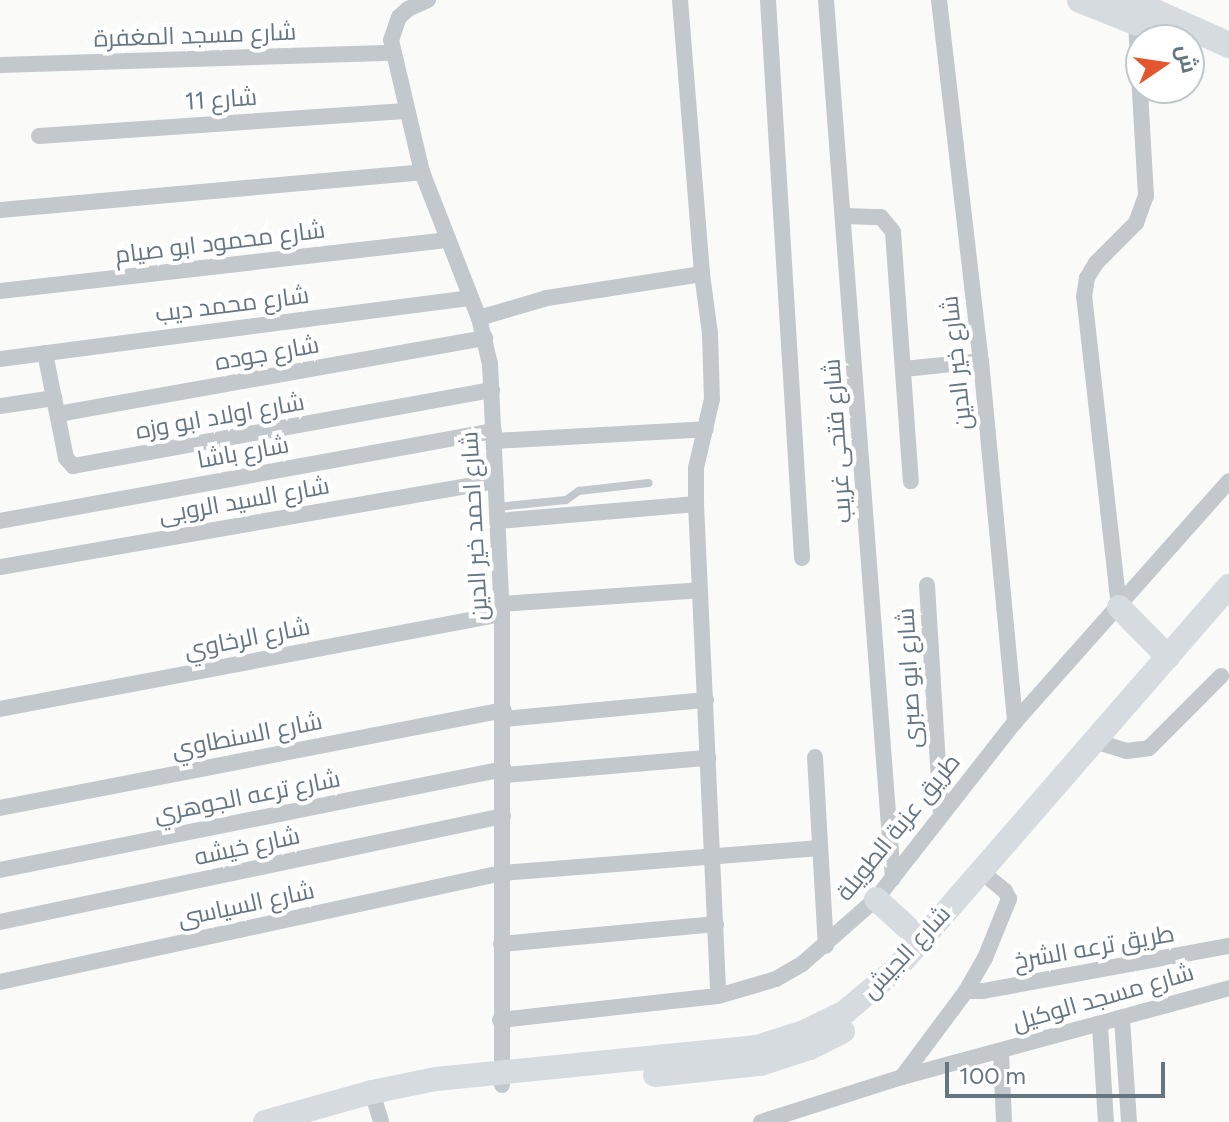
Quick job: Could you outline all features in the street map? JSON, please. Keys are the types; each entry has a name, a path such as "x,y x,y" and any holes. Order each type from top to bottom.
{"main road":[{"path":"1080,0 1132,11 1229,45"},
{"path":"1132,11 1153,24"},
{"path":"1205,52 1229,62"},
{"name":"شارع الجيش","path":"321,1122 501,1078 734,1069 785,1057 886,998 1101,744 1168,657 1229,586"},
{"path":"1119,607 1168,657"},
{"name":"شارع الجيش","path":"830,1029 921,940 1229,608"},
{"path":"876,899 921,940"},
{"name":"شارع الجيش","path":"265,1122 376,1107"}],"street":[{"name":"شارع احمد خير الدين","path":"428,0 405,4 393,28 392,53 422,172 485,338 492,390 504,715 501,1078"},
{"path":"680,0 702,274 710,333 712,399 696,468 696,504 718,996"},
{"path":"768,0 802,558"},
{"name":"شارع فتحى غريب","path":"826,0 845,216 893,878"},
{"name":"شارع خير الدين","path":"939,0 981,361 1015,722"},
{"path":"1119,607 1084,297 1087,278 1096,263 1136,223 1146,196 1132,11"},
{"name":"شارع مسجد المغفرة","path":"0,65 392,53"},
{"name":"شارع 11","path":"39,136 405,111"},
{"path":"0,210 422,172"},
{"path":"845,216 881,217 893,232 911,481"},
{"name":"شارع محمود ابو صيام","path":"0,291 446,240"},
{"path":"479,318 547,298 702,274"},
{"name":"شارع محمد ديب","path":"0,359 471,298"},
{"name":"شارع جوده","path":"0,406 56,406 485,338"},
{"name":"شارع اولاد ابو وزه","path":"45,353 68,462 77,466 492,390"},
{"path":"904,369 981,361"},
{"name":"شارع باشا","path":"0,521 494,436 706,429"},
{"name":"شارع السيد الروبى","path":"0,567 496,481"},
{"name":"طريق عزبة الطويلة","path":"500,1020 718,996 776,979 826,946 876,899 1015,722 1229,481"},
{"path":"498,514 696,504"},
{"name":"شارع ابو صبرى","path":"927,585 941,816"},
{"name":"شارع الرخاوي","path":"0,709 502,609 700,590"},
{"path":"1101,744 1138,751 1149,748 1221,676"},
{"name":"شارع السنطاوي","path":"0,808 504,715 706,700"},
{"path":"815,757 826,946"},
{"name":"شارع ترعه الجوهري","path":"0,870 504,772 708,758"},
{"name":"شارع خيشه","path":"0,922 503,816"},
{"name":"شارع السياسى","path":"0,982 502,873 820,848"},
{"path":"902,1077 966,991 985,958 1009,899 1005,891 989,878"},
{"path":"501,944 716,924"},
{"name":"طريق ترعه الشرخ","path":"966,991 983,991 1229,946"},
{"name":"شارع مسجد الوكيل","path":"761,1122 902,1077 1229,988"},
{"path":"1122,1019 1129,1122"},
{"path":"1100,1025 1106,1122"},
{"path":"1001,1052 1004,1122"}],"lane":[{"path":"498,514 566,500 579,491 649,483"}]}
